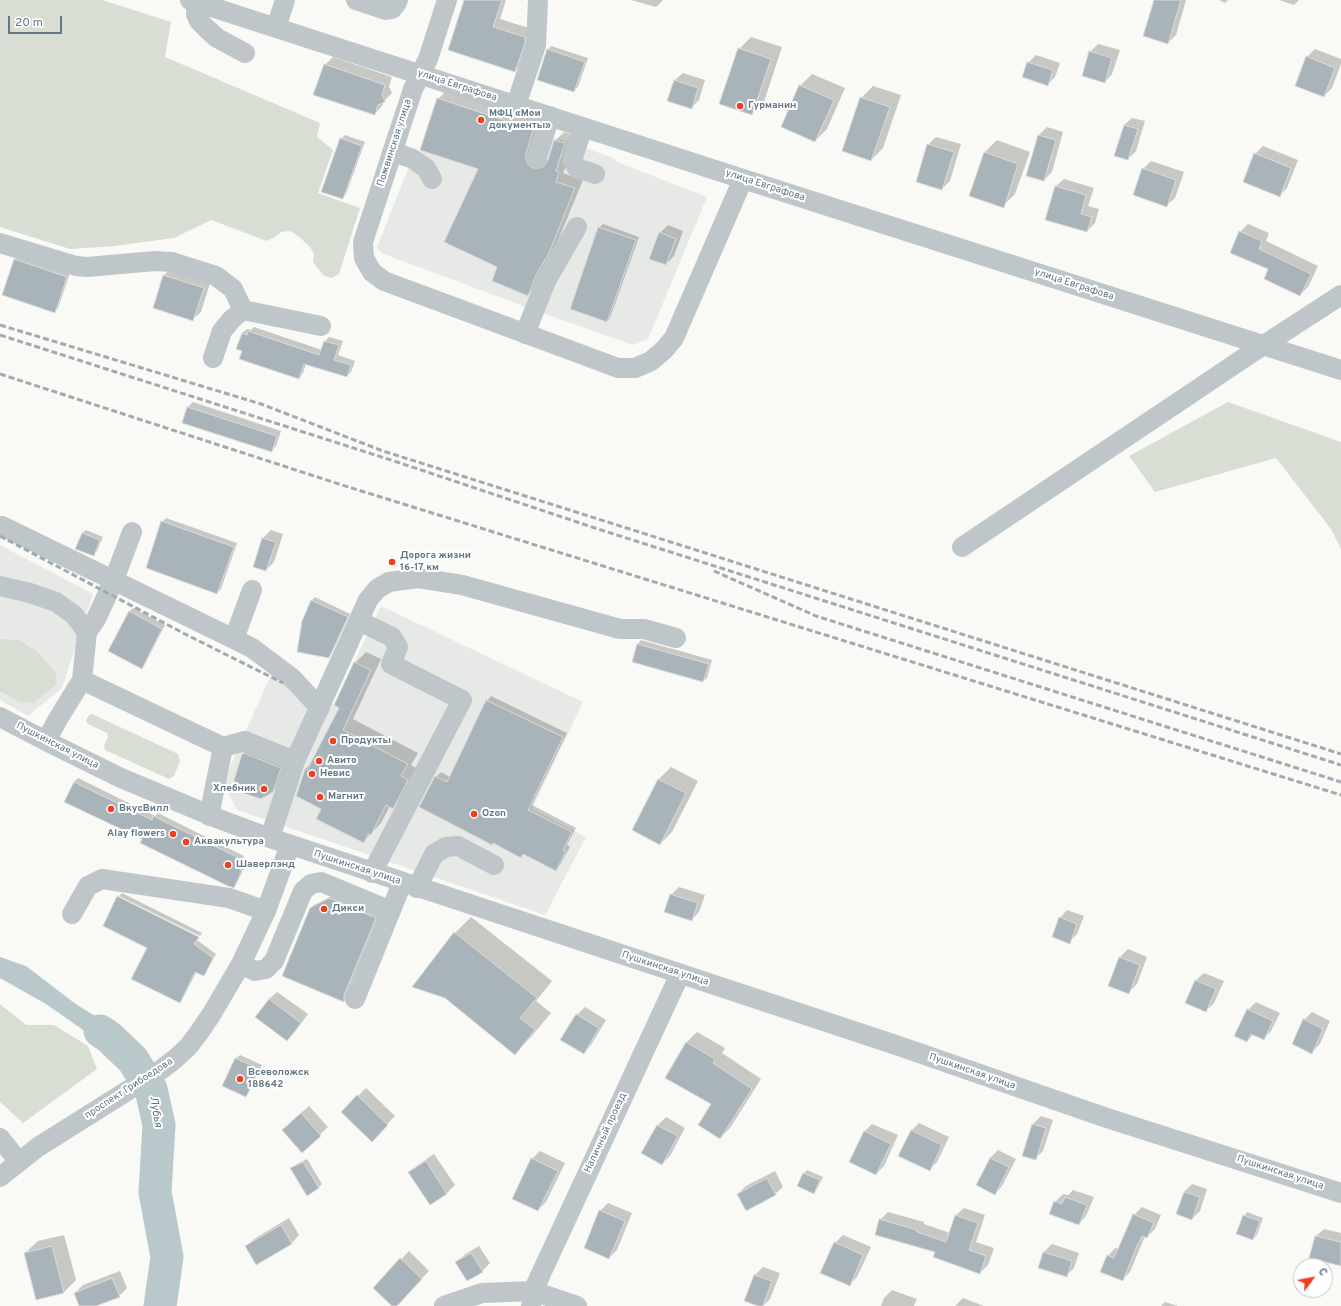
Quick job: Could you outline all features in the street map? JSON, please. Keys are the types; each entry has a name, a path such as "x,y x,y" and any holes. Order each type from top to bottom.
{"street":[{"path":"276,28 285,0"},
{"path":"356,0 386,10 392,9 398,0"},
{"name":"Пожвинская улица","path":"447,0 428,59 413,89 363,242 364,258 372,272 384,282 525,334"},
{"path":"516,105 536,45 538,0"},
{"path":"193,1 199,21 206,28 218,38 245,53"},
{"name":"улица Евграфова","path":"193,1 742,179 1341,370"},
{"path":"536,157 550,116"},
{"path":"583,127 573,157 574,163 577,168 595,174"},
{"path":"392,152 411,158 426,168 432,179"},
{"path":"577,227 546,281 525,334 618,368 635,368 651,361 664,350 674,338 742,179"},
{"path":"0,243 81,267 155,261 172,262 216,276 233,289 243,310"},
{"path":"962,547 1341,295"},
{"path":"243,310 321,326"},
{"path":"214,358 222,331 232,319 243,310"},
{"path":"2,526 252,648 292,678 320,708"},
{"path":"46,741 82,680 87,632 96,619 114,580 132,532"},
{"path":"270,838 295,761 368,600 377,589 389,582 418,578 462,585 620,629 644,629 676,638"},
{"path":"0,586 30,593 56,602 74,616 87,632"},
{"path":"234,639 252,590"},
{"path":"359,622 392,637 398,648 391,664 462,700 372,873"},
{"path":"82,680 223,747 245,741 295,761"},
{"name":"Пушкинская улица","path":"0,717 120,778 209,816 270,838 885,1042 1107,1118 1341,1193"},
{"path":"209,816 223,747"},
{"name":"проспект Грибоедова","path":"0,1177 38,1147 162,1069 175,1059 198,1034 241,964 266,911 290,845"},
{"path":"354,999 391,911 434,854 446,847 458,846 494,865"},
{"path":"322,882 331,859"},
{"path":"72,914 88,886 102,879 229,898 266,911"},
{"path":"241,964 255,971 266,969 274,961 303,891 311,884 322,882 391,911"},
{"name":"Наличный проезд","path":"532,1298 680,974"},
{"path":"0,1138 19,1162"},
{"path":"444,1306 482,1293 532,1298 577,1306"}],"shaded area":[{"path":"0,0 102,0 171,22 165,57 320,123 317,137 333,150 318,193 360,208 339,274 332,278 324,276 313,262 314,254 310,247 290,231 281,232 267,241 211,220 174,238 114,246 70,249 0,227"},
{"path":"437,98 614,158 617,162 707,197 648,339 633,345 381,253 377,247 408,169 420,150"},
{"path":"1228,402 1341,442 1341,549 1331,529 1276,458 1155,492 1129,456"},
{"path":"0,545 93,594 62,688 28,716 0,700"},
{"path":"381,606 583,702 532,809 586,837 545,915 237,810 223,783 272,673 334,705"},
{"path":"0,639 19,640 38,652 56,673 57,684 34,703 19,702 0,691"},
{"path":"92,714 178,754 180,761 174,776 169,779 105,750 104,746 108,736 107,733 88,724 86,720 89,715"},
{"path":"0,957 26,966 77,1005 123,1033 146,1053 121,1068 96,1039 46,1004 0,978"},
{"path":"0,1004 26,1025 54,1025 88,1046 97,1069 23,1123 0,1102"}],"building":[{"path":"464,0 502,0 493,27 525,37 525,43 515,72 448,50"},
{"path":"1154,0 1181,0 1168,44 1143,36"},
{"path":"738,48 771,59 752,115 719,104"},
{"path":"547,49 585,62 574,92 537,80"},
{"path":"1089,51 1112,58 1105,83 1082,76"},
{"path":"1306,56 1335,68 1324,97 1295,86"},
{"path":"1027,62 1053,70 1048,86 1022,77"},
{"path":"324,64 385,85 382,95 385,102 378,105 375,115 313,95"},
{"path":"674,80 698,88 692,109 667,101"},
{"path":"799,85 834,100 815,142 781,127"},
{"path":"860,97 890,107 871,161 842,151"},
{"path":"437,98 533,130 526,159 528,164 533,168 540,168 545,165 554,140 565,143 556,171 559,172 556,182 575,188 549,253 536,275 528,296 492,281 497,267 444,242 478,169 420,150"},
{"path":"1124,125 1138,129 1128,160 1114,156"},
{"path":"1038,135 1056,140 1044,181 1026,176"},
{"path":"340,138 362,146 343,199 321,192"},
{"path":"927,144 954,152 942,190 916,182"},
{"path":"984,152 1018,164 1004,208 969,196"},
{"path":"1254,153 1291,168 1280,197 1243,182"},
{"path":"1142,168 1176,180 1167,207 1133,195"},
{"path":"1055,186 1086,195 1081,214 1092,217 1087,232 1045,220"},
{"path":"598,227 636,240 607,322 570,309"},
{"path":"1239,231 1262,241 1259,249 1311,274 1300,296 1264,279 1268,269 1230,253"},
{"path":"659,232 676,239 666,265 649,259"},
{"path":"14,259 67,277 55,313 2,295"},
{"path":"163,275 204,288 193,321 153,308"},
{"path":"248,331 319,355 324,341 339,345 334,360 351,365 347,377 304,364 299,379 239,359 242,351 236,349 242,333 247,335"},
{"path":"187,407 277,436 272,452 182,423"},
{"path":"161,521 234,547 217,594 146,568"},
{"path":"82,533 100,540 94,556 75,549"},
{"path":"262,538 276,542 266,571 253,567"},
{"path":"311,600 348,617 329,658 297,652 302,621"},
{"path":"129,611 162,629 142,669 108,651"},
{"path":"637,644 709,664 703,682 632,662"},
{"path":"354,662 371,670 343,730 408,764 401,776 408,780 393,809 386,805 371,835 368,834 364,843 316,819 321,809 296,796 305,769 307,770 339,708 334,705"},
{"path":"486,700 563,737 528,810 572,832 563,850 566,851 556,871 523,854 521,858 493,843 492,845 419,807 435,776 447,782"},
{"path":"244,753 281,768 273,792 261,799 240,792 234,780 242,754"},
{"path":"658,779 686,793 660,845 632,830"},
{"path":"74,782 152,820 153,816 241,859 237,868 242,870 234,888 140,843 142,839 64,802"},
{"path":"670,894 698,903 692,921 664,912"},
{"path":"117,896 199,937 194,944 213,958 204,976 195,972 180,1003 131,979 147,948 103,926"},
{"path":"329,898 376,918 344,995 344,1002 282,976 310,908"},
{"path":"1059,917 1077,924 1070,944 1052,937"},
{"path":"454,932 537,998 520,1018 535,1030 515,1055 445,998 412,987"},
{"path":"1119,957 1140,965 1129,994 1108,986"},
{"path":"1195,980 1216,989 1206,1012 1185,1003"},
{"path":"269,999 301,1023 287,1041 255,1017"},
{"path":"1247,1009 1273,1021 1264,1040 1251,1034 1247,1042 1234,1036"},
{"path":"576,1014 599,1028 584,1054 560,1040"},
{"path":"1303,1019 1323,1029 1312,1054 1292,1044"},
{"path":"686,1042 715,1059 713,1063 752,1089 720,1139 698,1125 711,1104 665,1078"},
{"name":"Всеволожск 188642","path":"235,1058 259,1069 246,1097 222,1086"},
{"path":"357,1095 388,1125 372,1142 341,1112"},
{"path":"301,1113 321,1136 302,1153 282,1130"},
{"path":"1032,1124 1046,1128 1036,1160 1022,1156"},
{"path":"657,1125 678,1136 662,1165 641,1153"},
{"path":"911,1130 942,1145 930,1171 898,1156"},
{"path":"864,1131 891,1144 876,1175 849,1162"},
{"path":"531,1158 558,1171 538,1211 512,1199"},
{"path":"990,1158 1009,1167 995,1195 976,1185"},
{"path":"426,1161 447,1194 430,1205 408,1172"},
{"path":"303,1162 319,1188 307,1196 290,1168"},
{"path":"803,1173 820,1180 814,1194 797,1186"},
{"path":"767,1178 776,1195 746,1211 737,1194"},
{"path":"1184,1192 1200,1197 1192,1220 1176,1214"},
{"path":"1065,1197 1087,1205 1079,1225 1049,1214 1054,1201 1062,1204"},
{"path":"599,1210 625,1221 609,1259 584,1248"},
{"path":"1133,1214 1154,1223 1147,1238 1142,1236 1138,1243 1123,1281 1100,1272 1107,1255 1114,1258"},
{"path":"955,1215 978,1223 969,1250 986,1256 980,1274 933,1257 935,1252 875,1235 879,1219 917,1230 917,1232 946,1242"},
{"path":"1243,1215 1260,1221 1253,1240 1236,1234"},
{"path":"281,1225 292,1244 256,1265 245,1246"},
{"path":"1315,1236 1341,1242 1341,1266 1333,1264 1333,1258 1309,1258"},
{"path":"834,1242 863,1255 850,1286 820,1273"},
{"path":"52,1246 64,1293 36,1300 24,1253"},
{"path":"1043,1252 1072,1261 1067,1277 1038,1268"},
{"path":"471,1253 483,1272 467,1281 455,1262"},
{"path":"400,1258 422,1279 397,1306 392,1306 373,1288"},
{"path":"754,1275 772,1281 763,1306 758,1306 744,1301"},
{"path":"112,1278 120,1297 96,1306 79,1306 74,1293"}],"waterway":[{"name":"Лубья","path":"100,1031 109,1037 133,1060 151,1089 159,1125 155,1192 167,1257 160,1306"}],"railway":[{"path":"0,325 261,404 383,451 1341,754"},
{"path":"0,335 394,461 598,529 1341,765"},
{"path":"0,374 342,485 1341,795"},
{"path":"0,536 185,634 283,683"},
{"path":"714,571 816,616 1341,782"}],"place":[{"name":"Гурманин","path":"740,106"},
{"name":"МФЦ «Мои документы»","path":"481,120"},
{"name":"Дорога жизни 16-17 км","path":"392,562"},
{"name":"Продукты","path":"333,741"},
{"name":"Авито","path":"319,761"},
{"name":"Невис","path":"312,774"},
{"name":"Хлебник","path":"264,789"},
{"name":"Магнит","path":"320,797"},
{"name":"ВкусВилл","path":"111,809"},
{"name":"Ozon","path":"474,814"},
{"name":"Alay flowers","path":"173,834"},
{"name":"Аквакультура","path":"186,842"},
{"name":"Шаверлэнд","path":"228,865"},
{"name":"Дикси","path":"324,909"},
{"name":"Всеволожск 188642","path":"240,1079"}]}
